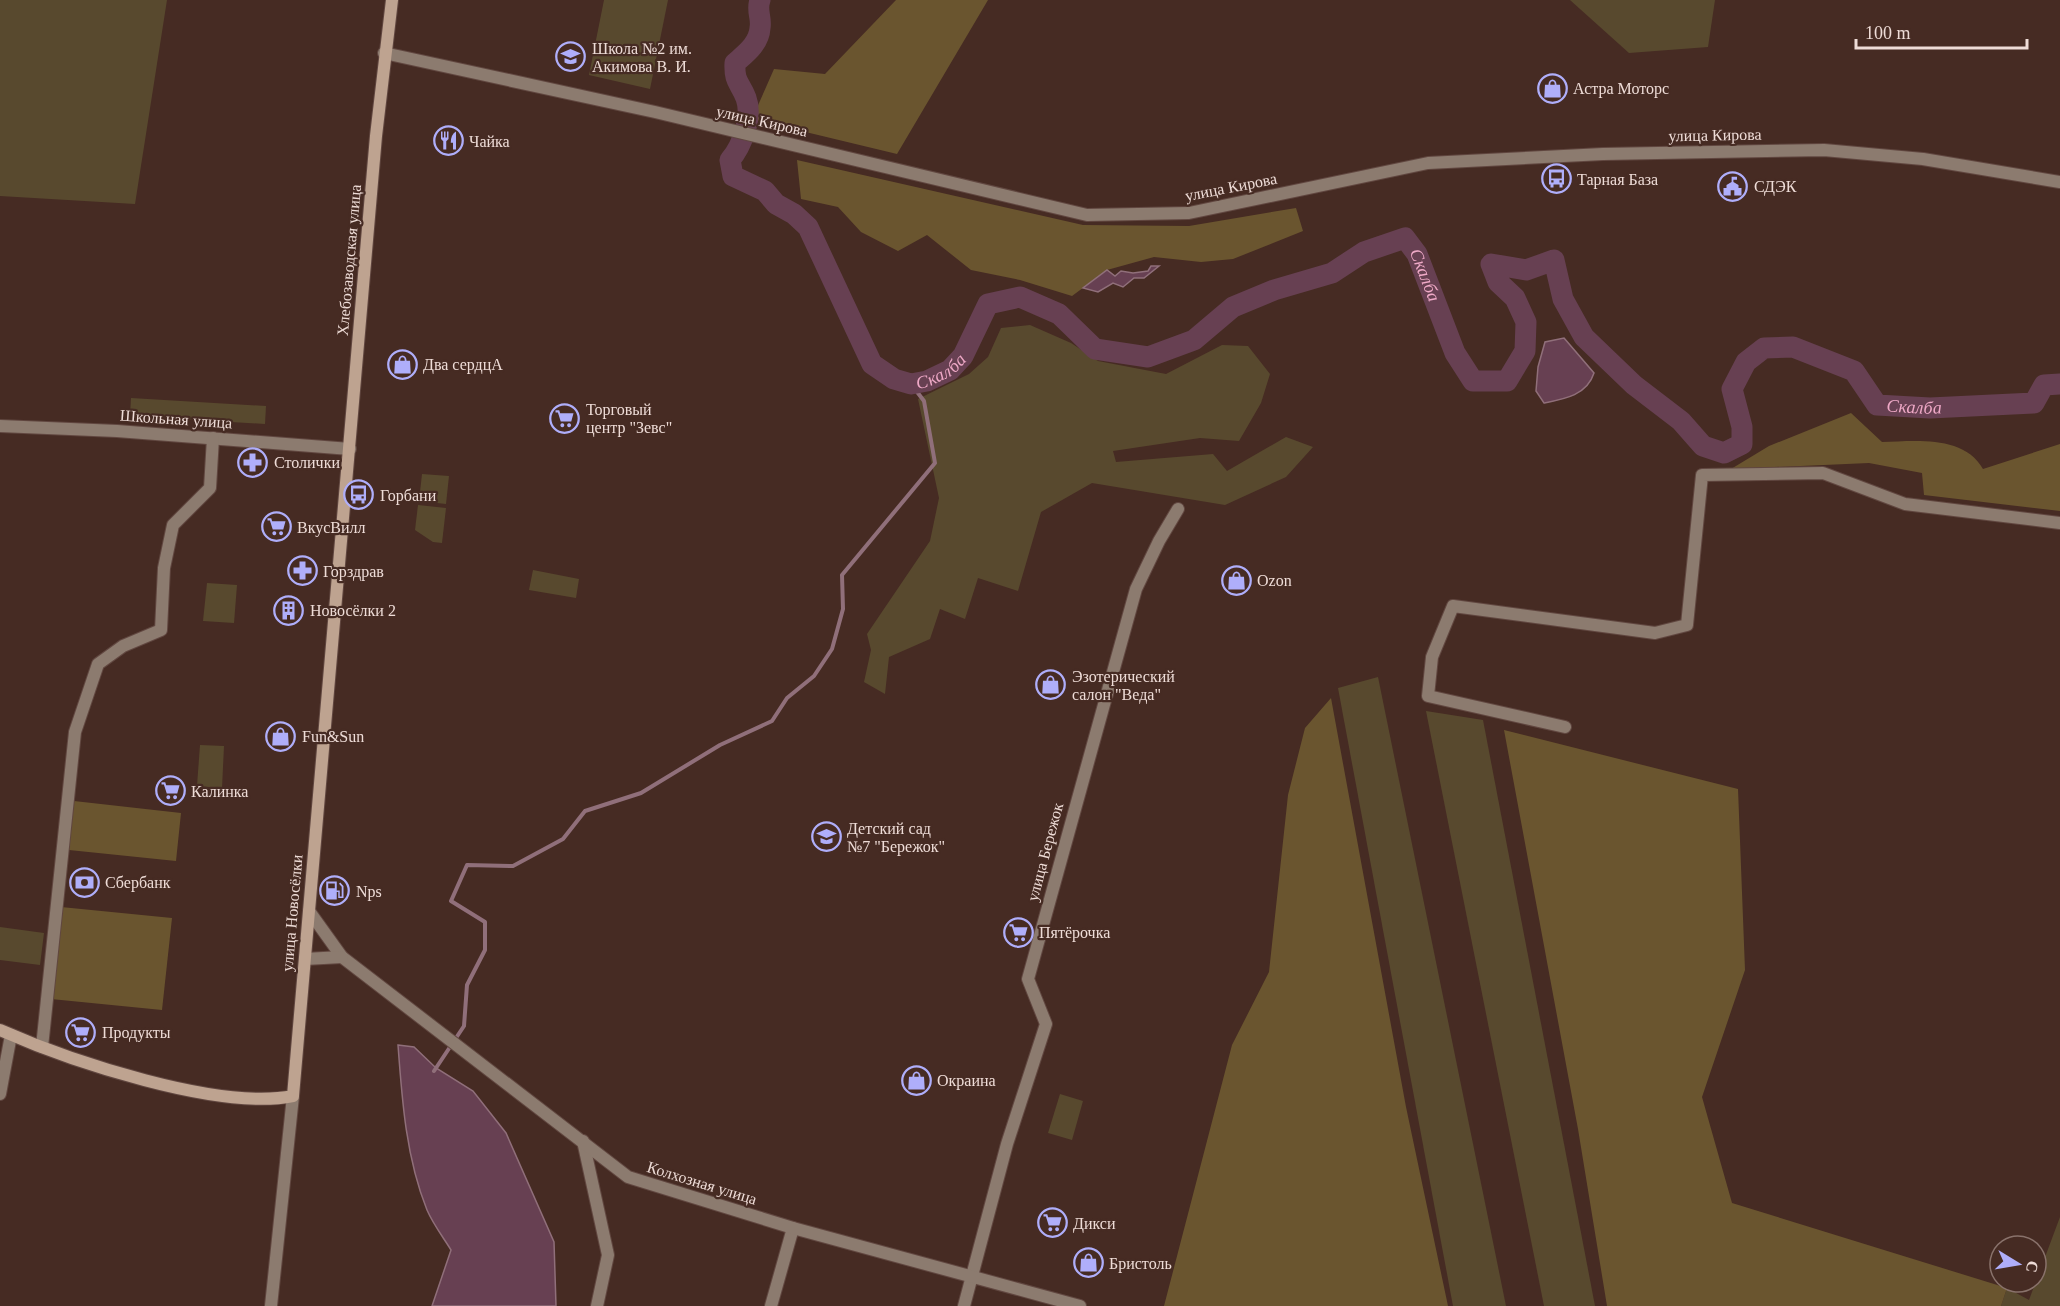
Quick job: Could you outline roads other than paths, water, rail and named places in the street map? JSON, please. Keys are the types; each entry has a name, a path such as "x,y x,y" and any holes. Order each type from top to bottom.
{"main road":[{"name":"Хлебозаводская улица","path":"343,522 384,53 392,0"},
{"name":"улица Новосёлки","path":"293,1096 343,522"},
{"path":"6,1033 42,1047 183,1089 248,1099 293,1096"}],"street":[{"name":"улица Кирова","path":"384,53 692,121 1087,215 1189,213 1428,163 1603,154 1824,150 1923,159 2060,182"},
{"name":"Школьная улица","path":"0,426 350,448"},
{"path":"42,1047 75,732 98,664 123,646 161,630 164,568 173,525 210,488 213,438"},
{"path":"1565,728 1428,696 1432,657 1453,606 1655,633 1687,625 1702,475 1823,473 1905,504 2060,524"},
{"name":"улица Бережок","path":"964,1306 1007,1144 1046,1024 1028,979 1136,589 1159,541 1178,509"},
{"name":"Колхозная улица","path":"309,911 342,957 627,1177 793,1228 1080,1306"},
{"path":"305,959 342,957"},
{"path":"0,1094 6,1033"},
{"name":"улица Новосёлки","path":"271,1306 293,1096"},
{"path":"583,1141 608,1255 597,1306"},
{"path":"771,1306 793,1228"}],"waterway":[{"name":"Скалба","path":"760,0 759,34 751,48 735,63 736,79 746,98 748,114 739,147 730,160 733,176 765,191 776,204 794,214 808,227 872,364 894,379 911,384 927,381 950,370 963,356 988,304 1020,297 1059,314 1095,349 1148,357 1194,340 1233,307 1274,290 1332,273 1364,252 1405,238 1417,254 1455,353 1473,381 1507,381 1525,351 1526,322 1515,298 1498,282 1491,264 1526,270 1554,260 1563,299 1584,337 1634,385 1681,421 1703,446 1724,453 1742,444 1742,427 1732,389 1746,362 1764,348 1793,347 1854,371 1877,405 1930,408 2034,403 2044,385 2060,384"},
{"path":"434,1071 464,1026 467,985 485,950 485,922 451,901 467,865 513,866 563,839 585,811 641,793 720,745 772,721 787,698 814,676 832,649 843,609 842,575 935,463 924,401 911,384"}],"place":[{"name":"Школа №2 им. Акимова В. И.","path":"571,57"},
{"name":"Астра Моторс","path":"1552,88"},
{"name":"Чайка","path":"448,141"},
{"name":"Тарная База","path":"1556,179"},
{"name":"СДЭК","path":"1733,186"},
{"name":"Два сердцА","path":"402,364"},
{"name":"Торговый центр \"Зевс\"","path":"565,418"},
{"name":"Столички","path":"253,462"},
{"name":"Горбани","path":"359,495"},
{"name":"ВкусВилл","path":"276,527"},
{"name":"Горздрав","path":"302,571"},
{"name":"Ozon","path":"1236,580"},
{"name":"Новосёлки 2","path":"289,610"},
{"name":"Эзотерический салон \"Веда\"","path":"1051,685"},
{"name":"Fun&Sun","path":"281,736"},
{"name":"Калинка","path":"170,791"},
{"name":"Детский сад №7 \"Бережок\"","path":"826,837"},
{"name":"Сбербанк","path":"84,882"},
{"name":"Nps","path":"335,891"},
{"name":"Пятёрочка","path":"1018,932"},
{"name":"Продукты","path":"81,1032"},
{"name":"Окраина","path":"916,1080"},
{"name":"Дикси","path":"1052,1223"},
{"name":"Бристоль","path":"1088,1263"}]}
